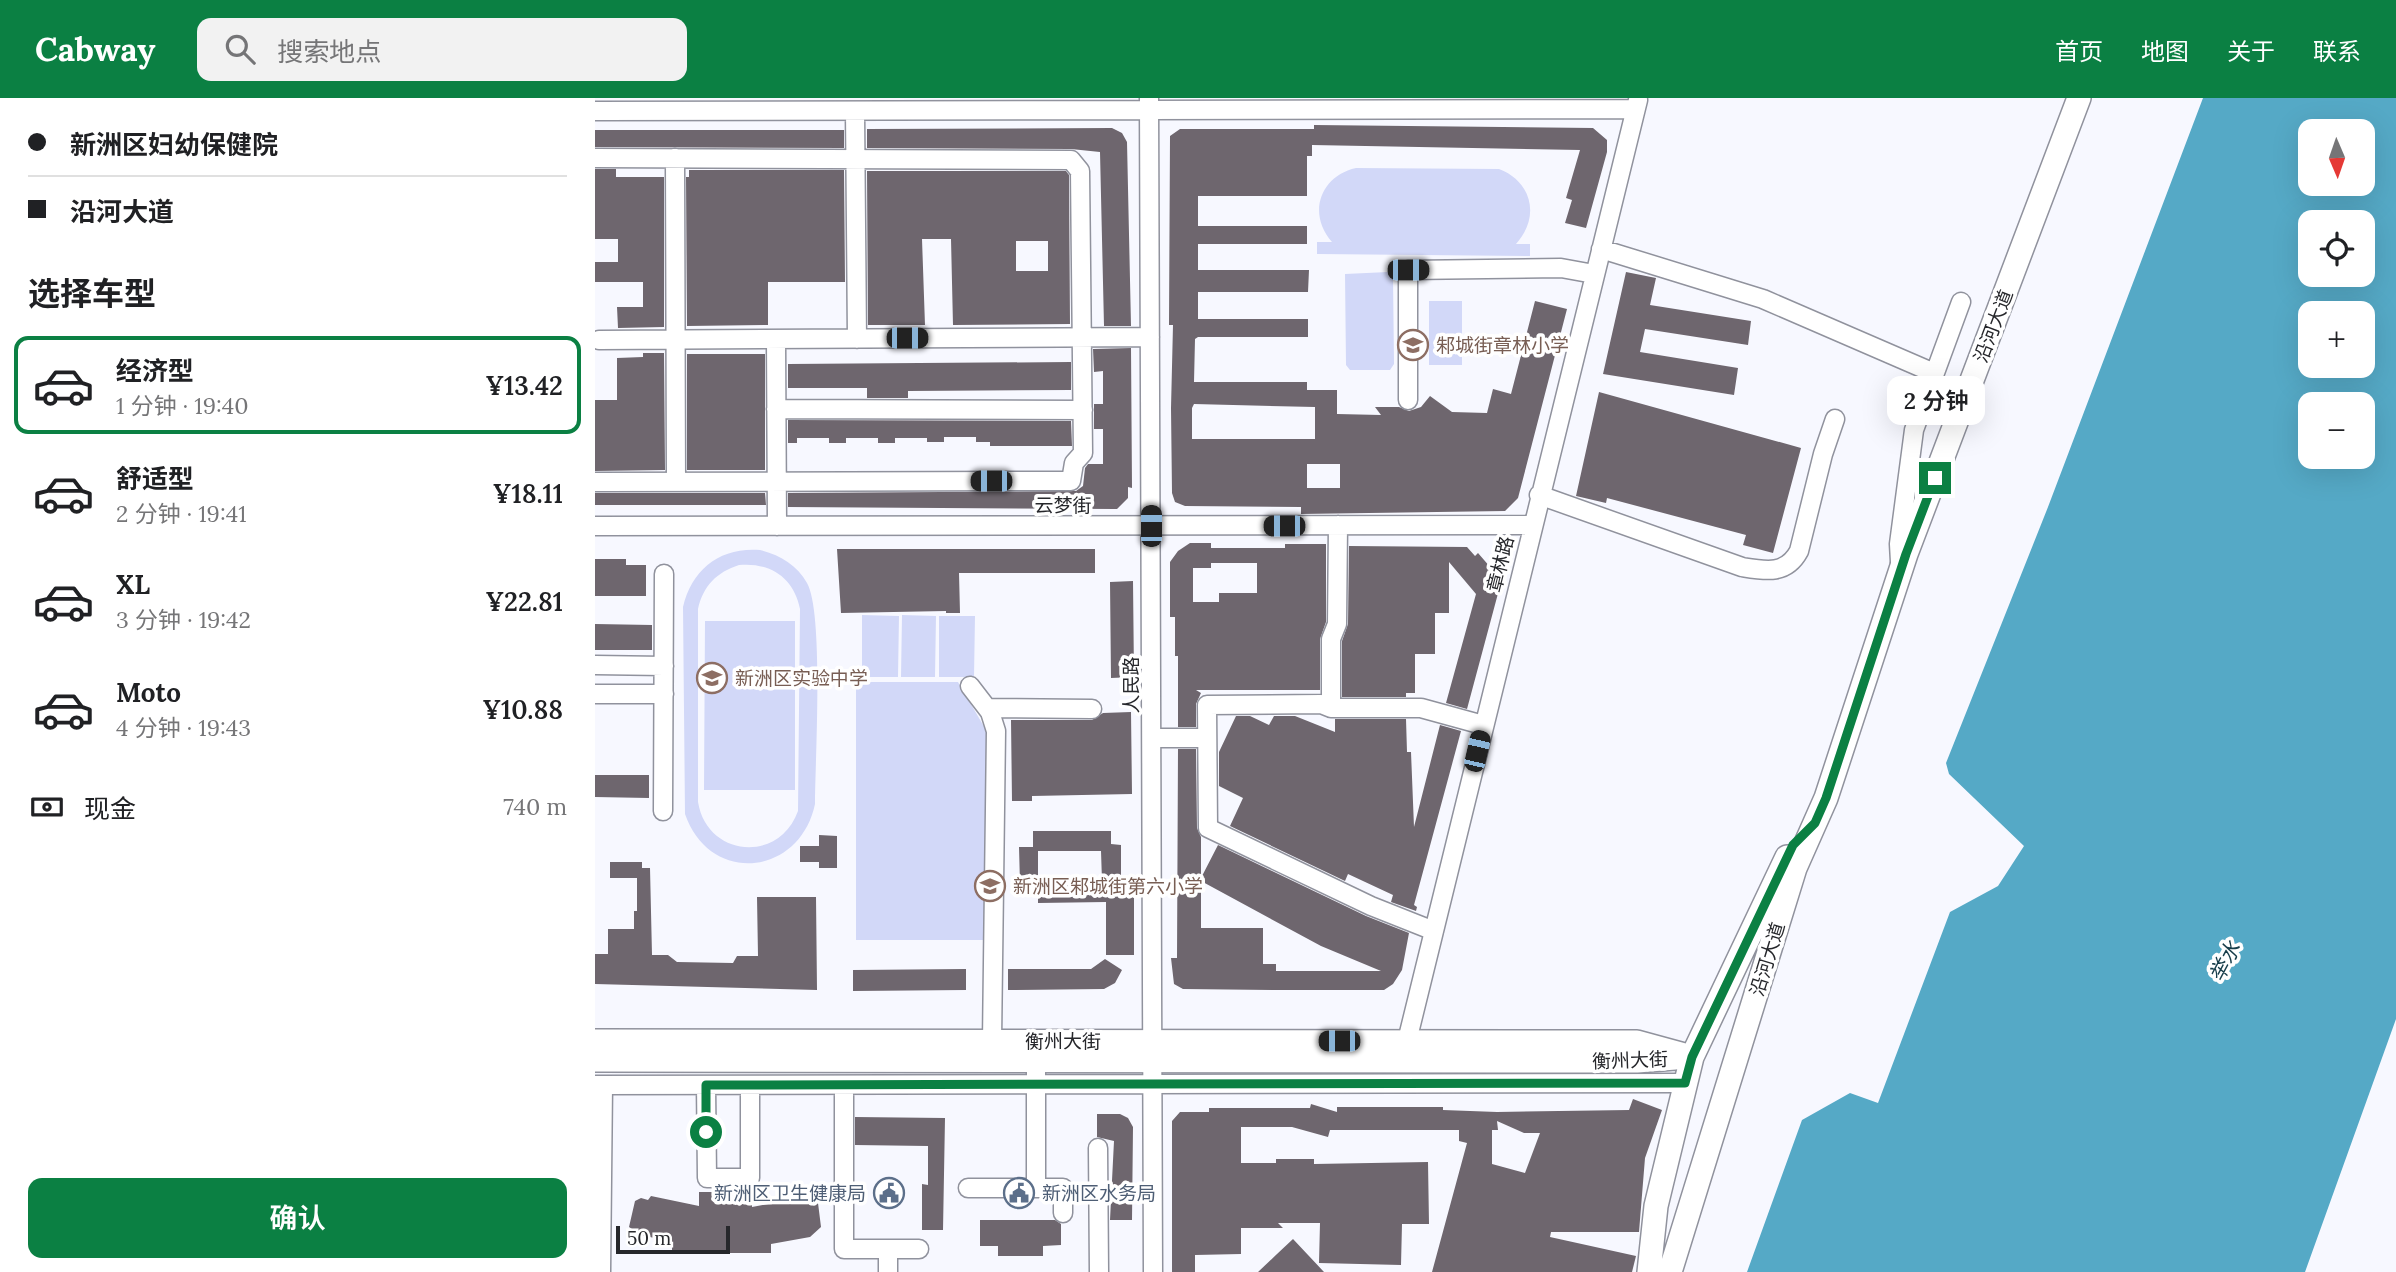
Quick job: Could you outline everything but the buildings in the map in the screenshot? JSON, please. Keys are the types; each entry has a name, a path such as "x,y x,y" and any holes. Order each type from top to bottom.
{"main road":[{"name":"沿河大道","path":"1670,1272 1795,868 1826,798 1901,569 2079,98"},
{"path":"1649,1272 1656,1206 1692,1057 1793,845 1815,823"},
{"name":"衡州大街","path":"595,1041 992,1041 1154,1051 1637,1061 1692,1057"},
{"name":"衡州大街","path":"595,1060 1036,1060 1154,1051 1407,1041 1637,1042 1692,1057"}],"street":[{"path":"595,111 855,111 1149,104 1637,104"},
{"name":"人民路","path":"1149,104 1153,1272"},
{"name":"章林路","path":"1407,1041 1531,525 1637,104"},
{"path":"855,111 857,339"},
{"path":"595,158 1067,159 1076,163 1080,171 1083,411 1083,453 1074,463 1071,481 595,482"},
{"path":"675,158 676,481"},
{"path":"1601,249 1763,299 1934,373"},
{"path":"1408,400 1408,270 1561,268 1594,274"},
{"path":"1901,569 1899,544 1914,430 1961,302"},
{"path":"596,339 1150,337"},
{"path":"776,339 777,526"},
{"path":"776,409 1083,411"},
{"path":"1539,495 1742,567 1776,570 1791,563 1799,551 1823,454 1835,419"},
{"name":"云梦街","path":"595,526 1531,525"},
{"path":"1331,708 1331,639 1337,624 1338,526"},
{"path":"663,811 664,574"},
{"path":"595,666 664,666"},
{"path":"970,686 988,708 996,732 992,1041"},
{"path":"595,694 664,694"},
{"path":"1433,931 1371,906 1207,828 1207,705 1321,704 1331,708 1421,708 1483,725"},
{"path":"988,708 1092,709"},
{"path":"1152,738 1207,738"},
{"path":"1036,1060 1036,1188"},
{"path":"601,1272 599,1085 1685,1083"},
{"path":"706,1085 707,1178 750,1178 750,1085"},
{"path":"844,1085 844,1249 919,1249"},
{"path":"1098,1148 1099,1272"},
{"path":"968,1188 1063,1188 1063,1213"},
{"path":"888,1249 888,1272"}],"shaded area":[{"path":"1356,168 1499,169 1510,175 1526,192 1530,212 1528,223 1516,244 1530,244 1530,256 1317,254 1317,242 1332,242 1320,220 1321,198 1334,179"},
{"path":"1388,272 1393,277 1394,364 1390,370 1350,370 1346,365 1345,274"},
{"path":"1429,301 1462,301 1462,365 1429,365"},
{"path":"746,550 760,550 774,555 793,566 803,577 812,599 817,655 815,804 806,828 792,846 774,858 754,863 733,861 714,853 697,837 685,814 683,607 693,582 701,571 720,557","holes":["739,565 761,566 779,574 792,589 800,609 798,811 789,828 776,840 760,846 744,847 729,843 715,834 704,820 698,802 698,609 703,593 712,581"]},
{"path":"862,615 899,616 898,677 862,677"},
{"path":"902,615 936,616 935,677 901,677"},
{"path":"939,616 975,616 974,677 939,677"},
{"path":"705,621 795,621 795,790 704,790"},
{"path":"856,682 958,682 986,730 986,940 856,940"}],"water":[{"name":"举水","path":"2203,98 2396,98 2396,1019 2305,1272 1747,1272 1802,1120 1850,1093 1878,1103 1950,912 1998,886 2024,846 1949,774 1946,763 2048,507"}],"place":[{"name":"邾城街章林小学","path":"1413,345"},
{"name":"新洲区实验中学","path":"712,678"},
{"name":"新洲区邾城街第六小学","path":"990,886"},
{"name":"新洲区卫生健康局","path":"889,1193"},
{"name":"新洲区水务局","path":"1019,1193"}],"route":[{"path":"706,1132 706,1085 1440,1086 1685,1083 1692,1057 1761,908 1793,845 1815,823 1826,798 1906,554 1935,478"}]}
